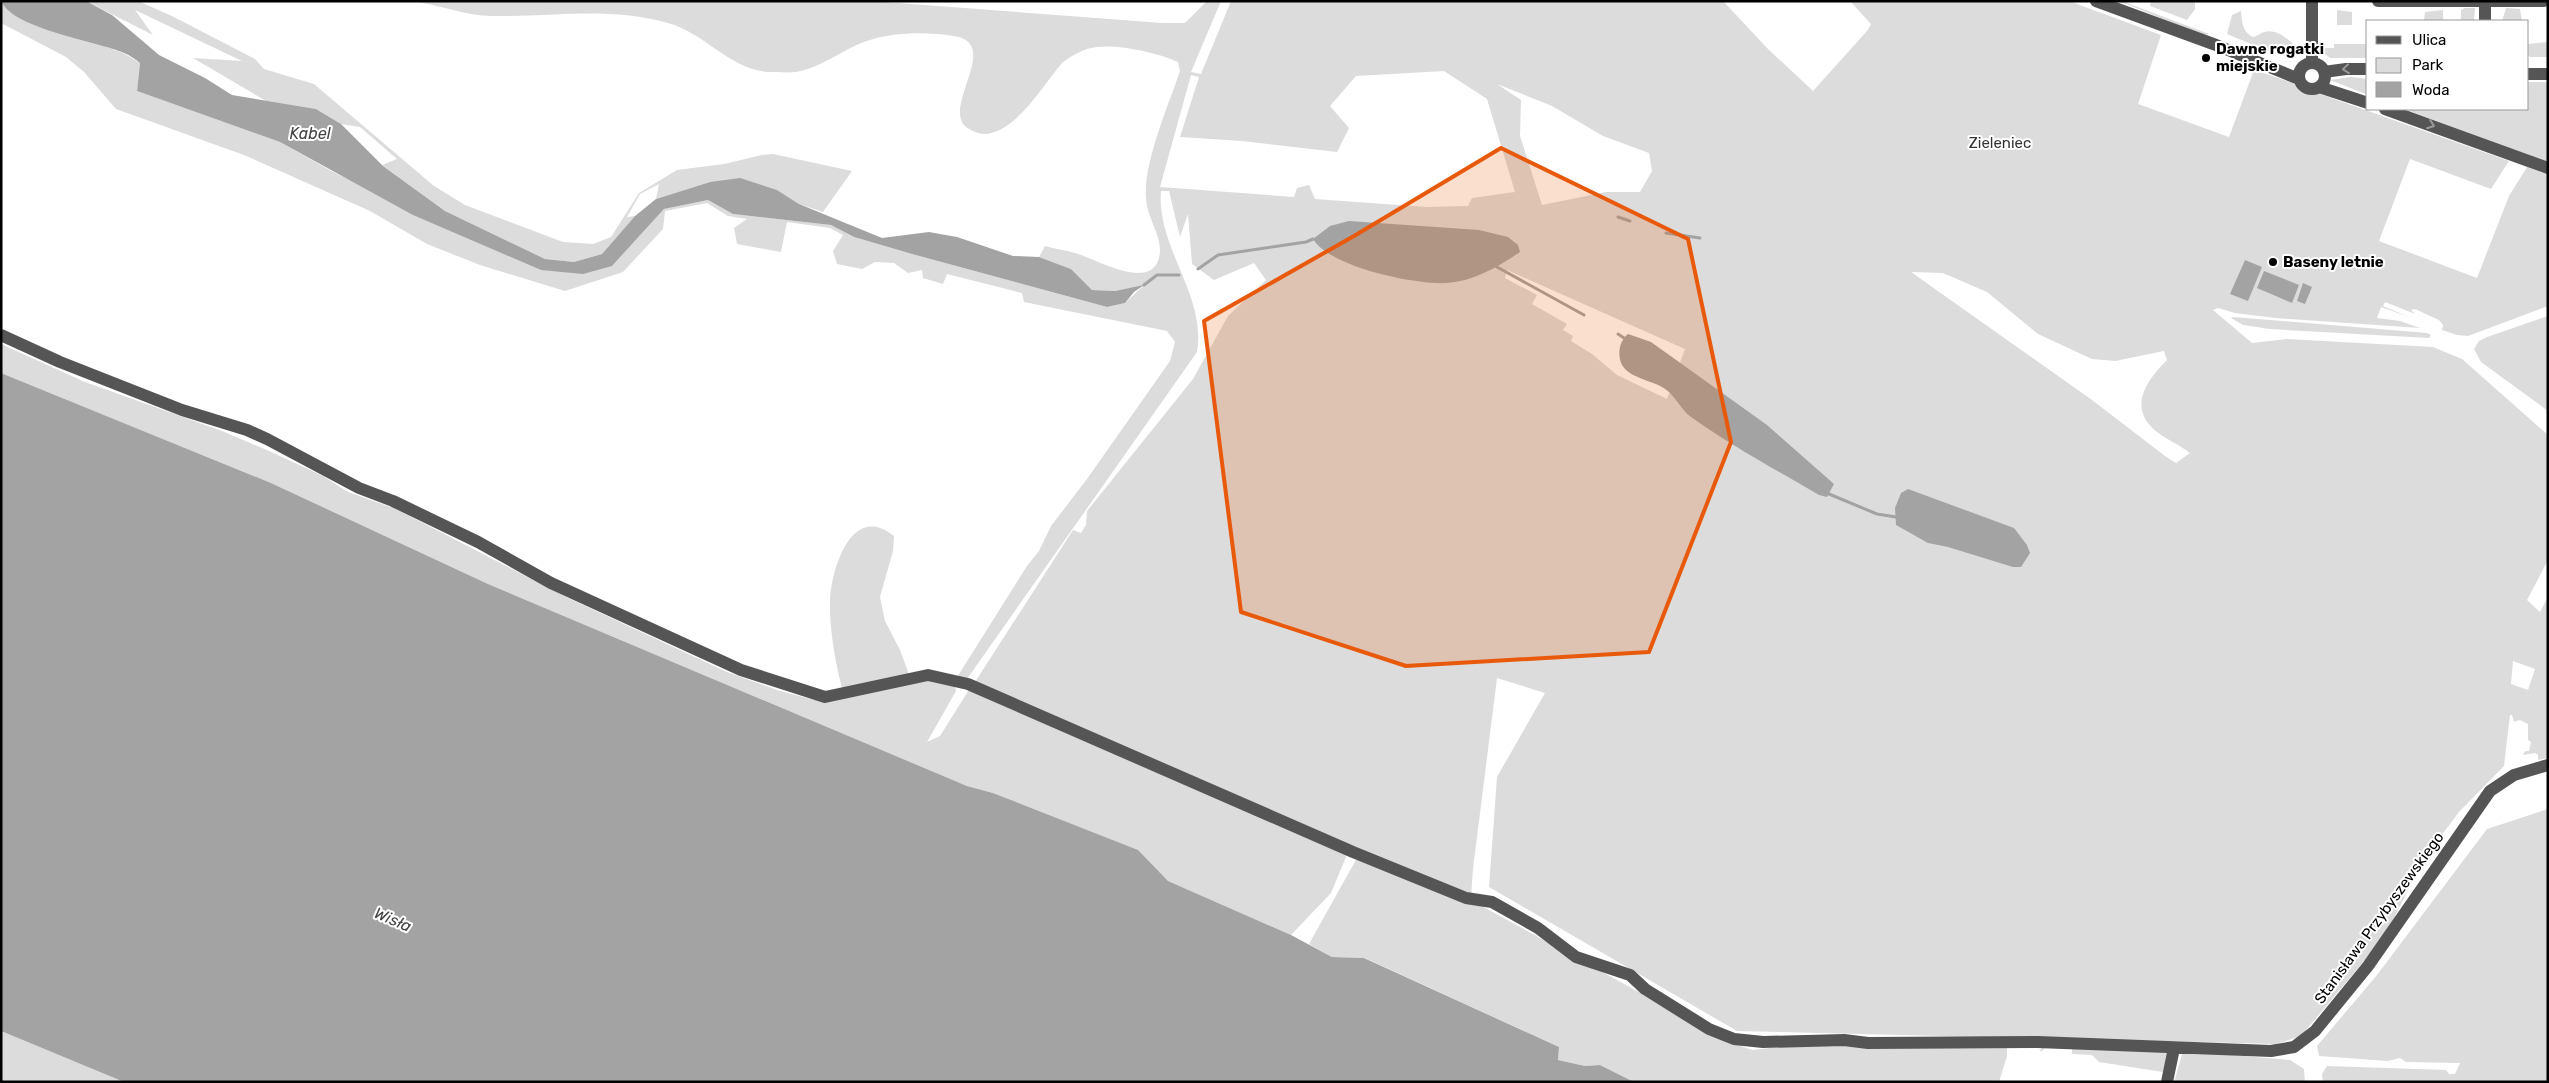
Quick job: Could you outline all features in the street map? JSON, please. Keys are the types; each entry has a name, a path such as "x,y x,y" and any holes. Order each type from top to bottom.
{"street":[{"path":"2096,1 2237,53 2287,68 2304,70 2319,66 2324,72 2324,79 2319,87"},
{"path":"2312,1 2304,70 2306,88 2314,89 2319,87 2366,102"},
{"path":"2378,1 2544,1"},
{"path":"2485,2 2485,20"},
{"path":"2324,72 2346,68 2366,69"},
{"path":"2529,74 2548,74"},
{"path":"2388,110 2548,168"},
{"name":"Stanisława Przybyszewskiego","path":"1,335 104,379 267,439 359,488 393,501 478,542 551,583 740,670 825,697 928,675 968,684 1361,855 1466,898 1492,902 1538,928 1576,957 1625,972 1645,989 1682,1015 1734,1039 1763,1042 1844,1040 1868,1043 2038,1042 2271,1051 2286,1049 2303,1042 2315,1031 2368,966 2490,791 2514,775 2548,764"},
{"path":"2167,1082 2174,1048"}],"highlighted area":[{"path":"1501,148 1688,239 1731,442 1649,652 1406,666 1241,612 1204,321 1354,236"}],"green space":[{"path":"86,1 138,1 172,16 255,59 264,69 314,84 434,186 465,205 563,242 593,244 611,237 639,193 677,170 724,164 773,154 852,171 823,212 799,204 777,190 710,182 656,199 659,184 640,194 627,217 635,216 602,254 574,262 545,259 445,211 382,165 397,159 360,127 341,124 316,109 266,101 193,58 242,61 135,10 153,35"},
{"name":"Zieleniec","path":"409,1 871,1 1162,23 1185,23 1207,1 1221,1 1191,72 1201,74 1231,1 1723,1 1768,49 1813,91 1867,31 1871,24 1850,1 2069,1 2161,35 2138,104 2229,137 2254,70 2293,83 2305,93 2320,94 2509,161 2491,189 2410,159 2379,241 2477,278 2509,196 2527,167 2548,175 2548,306 2468,336 2442,330 2443,325 2439,320 2415,309 2411,310 2415,314 2385,302 2383,306 2409,317 2381,307 2377,318 2400,321 2420,328 2275,318 2235,313 2218,308 2213,310 2252,343 2287,339 2433,347 2462,359 2548,435 2548,560 2527,600 2540,612 2548,597 2548,758 2538,760 2538,755 2535,753 2523,755 2525,751 2529,751 2531,742 2528,740 2528,724 2520,720 2514,722 2512,715 2510,715 2504,766 2459,812 2423,860 2387,932 2301,1036 2276,1044 1737,1031 1489,887 1497,777 1545,693 1497,678 1471,897 975,682 1073,530 1081,533 1086,525 1087,511 1193,379 1228,316 1266,280 1254,263 1214,280 1192,264 1188,214 1180,237 1169,191 1161,191 1162,212 1166,232 1195,311 1198,331 1197,352 967,679 954,682 1027,566 1039,551 1051,526 1087,479 1170,361 1175,342 1167,331 1024,302 1022,293 947,274 943,284 923,278 922,270 908,273 894,263 875,262 862,269 837,264 833,251 843,235 830,228 787,222 781,252 737,244 734,228 747,219 728,216 707,203 665,211 663,229 623,272 565,291 480,265 427,244 370,211 244,155 116,109 84,72 66,57 1,23 1,3 10,12 123,53 140,63 137,91 280,142 333,172 541,270 612,266 664,209 708,200 733,214 831,225 854,237 1107,307 1125,303 1143,286 1115,291 1092,290 1071,269 1039,257 1045,246 1075,253 1124,271 1138,273 1149,271 1157,264 1160,250 1158,237 1147,206 1146,185 1157,135 1180,71 1178,62 1127,48 1106,46 1083,50 1062,63 1018,117 996,132 982,134 969,129 961,120 960,108 972,64 973,51 968,42 954,36 912,34 880,37 852,47 806,70 768,72 754,69 729,58 694,34 681,28 646,18 580,13 492,16 461,12","holes":["1444,71 1487,99 1515,192 1472,198 1468,206 1426,207 1315,199 1309,185 1297,188 1294,197 1160,187 1191,75 1199,77 1180,137 1242,141 1337,152 1349,128 1330,106 1356,76","1497,84 1552,106 1603,136 1649,153 1652,171 1640,192 1606,192 1542,205 1520,136 1521,100","1507,270 1685,349 1667,399 1617,375 1592,354 1571,341 1573,336 1563,330 1567,324 1532,304 1537,295 1505,278","1911,272 1943,273 1987,292 2038,334 2092,359 2115,361 2164,351 2167,360 2152,377 2143,395 2141,404 2143,414 2148,423 2157,432 2190,453 2176,463 2092,400","2513,661 2535,669 2528,690 2511,684"]},
{"path":"2119,1 2122,1 2209,34 2202,35"},
{"path":"2151,1 2195,1 2195,9 2187,20 2150,6"},
{"path":"2475,8 2474,20 2461,20 2461,10"},
{"path":"2506,8 2520,9 2522,20 2502,20"},
{"path":"2337,10 2352,12 2352,25 2337,25"},
{"path":"2443,10 2443,20 2424,20 2425,12"},
{"path":"2241,11 2243,26 2249,35 2253,37 2268,31 2277,33 2295,46 2303,48 2302,53 2292,58 2263,49 2227,34 2232,15"},
{"path":"2548,42 2548,57 2530,57 2529,44"},
{"path":"2334,44 2366,44 2366,58 2330,58 2321,51 2321,48 2334,48"},
{"path":"2351,77 2366,79 2366,94 2330,80"},
{"path":"2529,82 2548,82 2548,162 2407,110 2529,110"},
{"path":"2548,316 2548,411 2481,362 2474,349 2479,341 2487,337"},
{"path":"2231,318 2427,333 2431,335 2429,338 2270,329 2243,325"},
{"path":"1,344 85,382 222,431 269,451 323,476 348,492 396,509 566,597 727,672 780,691 815,700 844,695 838,673 830,610 832,586 840,556 847,543 856,533 867,527 879,528 894,536 893,551 880,597 885,621 900,650 910,677 954,682 956,691 927,742 940,736 970,688 1344,853 1346,857 1331,893 1291,935 1168,881 1137,850 993,793 967,786 488,584 271,483 1,373"},
{"path":"2548,809 2548,1082 2323,1082 2322,1074 2327,1066 2446,1070 2449,1074 2455,1074 2460,1063 2406,1062 2400,1058 2388,1061 2319,1056 2317,1046 2377,975 2487,829"},
{"path":"1357,858 1478,904 1732,1043 1752,1050 1790,1046 2007,1046 2007,1056 1999,1082 1634,1082 1600,1065 1585,1066 1558,1060 1559,1047 1365,958 1332,957 1309,944"},
{"path":"1,1031 124,1082 1,1082"},
{"path":"2046,1045 2171,1051 2163,1072 2099,1062 2092,1055 2072,1054 2072,1049 2046,1048 2040,1052 2041,1048"},
{"path":"2183,1051 2290,1060 2304,1069 2305,1082 2174,1082"}],"water":[{"name":"Kabel","path":"1,1 86,1 112,15 159,55 205,78 232,95 316,109 341,124 383,166 445,211 545,259 574,262 602,254 635,216 656,199 710,182 740,178 777,190 799,204 882,238 929,232 957,237 1013,256 1039,257 1071,269 1092,290 1115,291 1144,285 1134,292 1125,303 1107,307 854,237 831,225 733,214 708,200 664,209 612,266 583,274 541,270 413,215 280,142 137,91 140,63 134,59 111,48 38,27 9,11"},
{"path":"1349,221 1479,230 1508,237 1518,245 1520,252 1485,272 1457,282 1433,283 1415,281 1354,266 1322,249 1313,239 1330,226"},
{"path":"2245,260 2262,267 2248,301 2230,294"},
{"path":"2264,271 2299,285 2292,303 2257,288"},
{"path":"2303,283 2312,287 2305,304 2297,301"},
{"path":"1628,334 1651,342 1767,425 1834,484 1827,497 1819,495 1722,438 1687,414 1666,390 1630,373 1622,365 1619,353 1621,344"},
{"name":"Wisła","path":"1,373 271,483 488,584 967,786 993,793 1138,850 1168,881 1291,935 1332,957 1364,958 1559,1047 1558,1060 1585,1066 1600,1065 1634,1082 124,1082 1,1031"},
{"path":"1908,489 2014,528 2027,545 2030,553 2021,567 2013,567 1948,547 1928,543 1896,525 1895,508 1901,493"}],"waterway":[{"path":"1618,217 1630,221"},
{"path":"1666,233 1700,238"},
{"path":"1198,269 1218,255 1306,242 1313,239"},
{"path":"1497,267 1584,315"},
{"path":"1144,285 1157,275 1179,275"},
{"path":"1618,334 1624,338"},
{"path":"1829,494 1877,514 1896,517"}],"place":[{"name":"Dawne rogatki miejskie","path":"2206,58"},
{"name":"Baseny letnie","path":"2273,262"}]}
